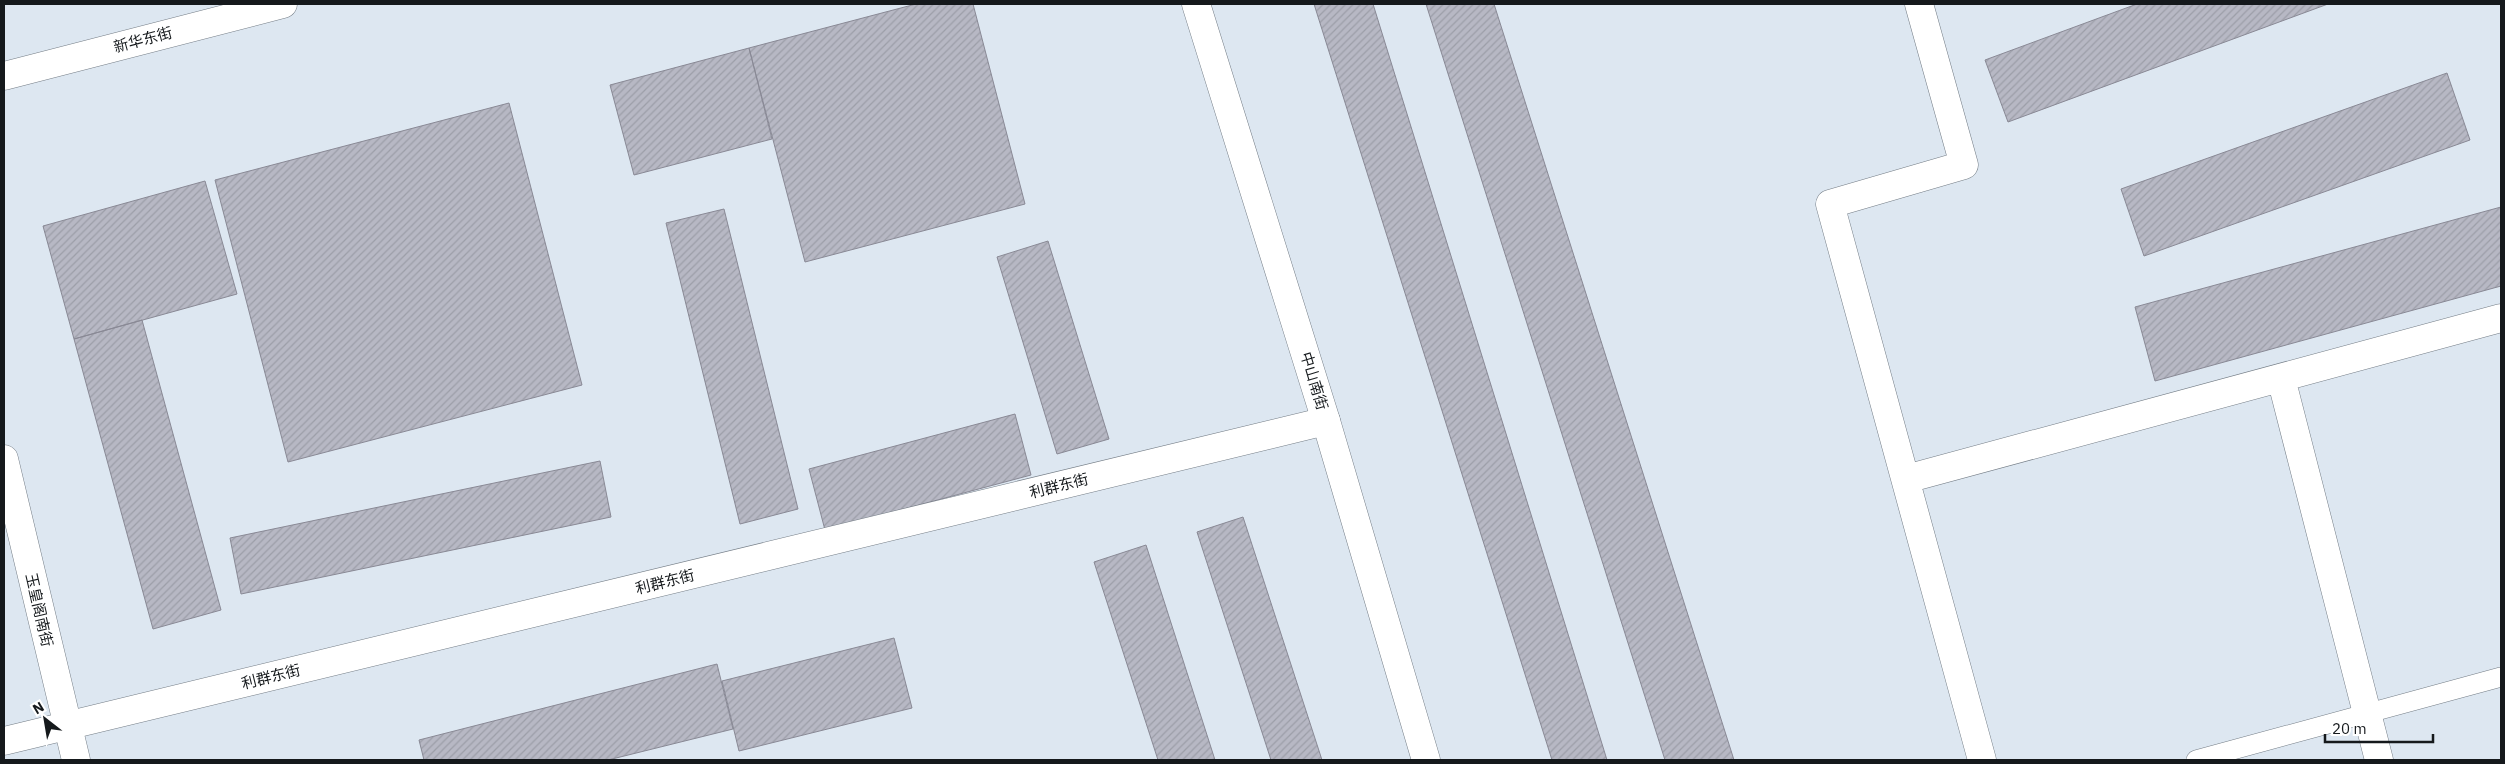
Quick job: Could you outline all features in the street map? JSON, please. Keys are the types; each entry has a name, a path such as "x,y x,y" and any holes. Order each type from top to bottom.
{"street":[{"name":"新华东街","path":"4,76 283,4"},
{"name":"中山南街","path":"1196,4 1326,421 1426,760"},
{"path":"1920,4 1964,166 1830,204 1982,760"},
{"path":"1906,479 2501,318"},
{"path":"2281,378 2379,760"},
{"name":"利群东街","path":"4,741 1326,421"},
{"name":"玉皇阁南街","path":"4,459 76,760"}],"lane":[{"path":"2196,760 2501,677"}],"building":[{"path":"916,4 973,4 1025,204 805,262 749,48"},
{"path":"1314,4 1373,4 1607,760 1552,760"},
{"path":"1426,4 1494,4 1734,760 1665,760"},
{"path":"2137,4 2328,4 2008,122 1985,60"},
{"path":"749,48 772,139 634,175 610,85"},
{"path":"2447,73 2470,140 2144,256 2121,189"},
{"path":"509,103 582,385 288,462 215,180"},
{"path":"205,181 237,294 74,339 43,226"},
{"path":"2501,207 2501,286 2155,381 2135,307"},
{"path":"724,209 798,509 740,524 666,223"},
{"path":"1048,241 1109,439 1057,454 997,257"},
{"path":"142,320 221,610 153,629 74,339"},
{"path":"1015,414 1031,475 825,530 809,469"},
{"path":"600,461 611,517 241,594 230,538"},
{"path":"1243,517 1322,760 1271,760 1197,532"},
{"path":"1146,545 1215,760 1158,760 1094,562"},
{"path":"894,638 912,708 739,751 722,681"},
{"path":"717,664 733,729 608,760 424,760 419,740"}]}
